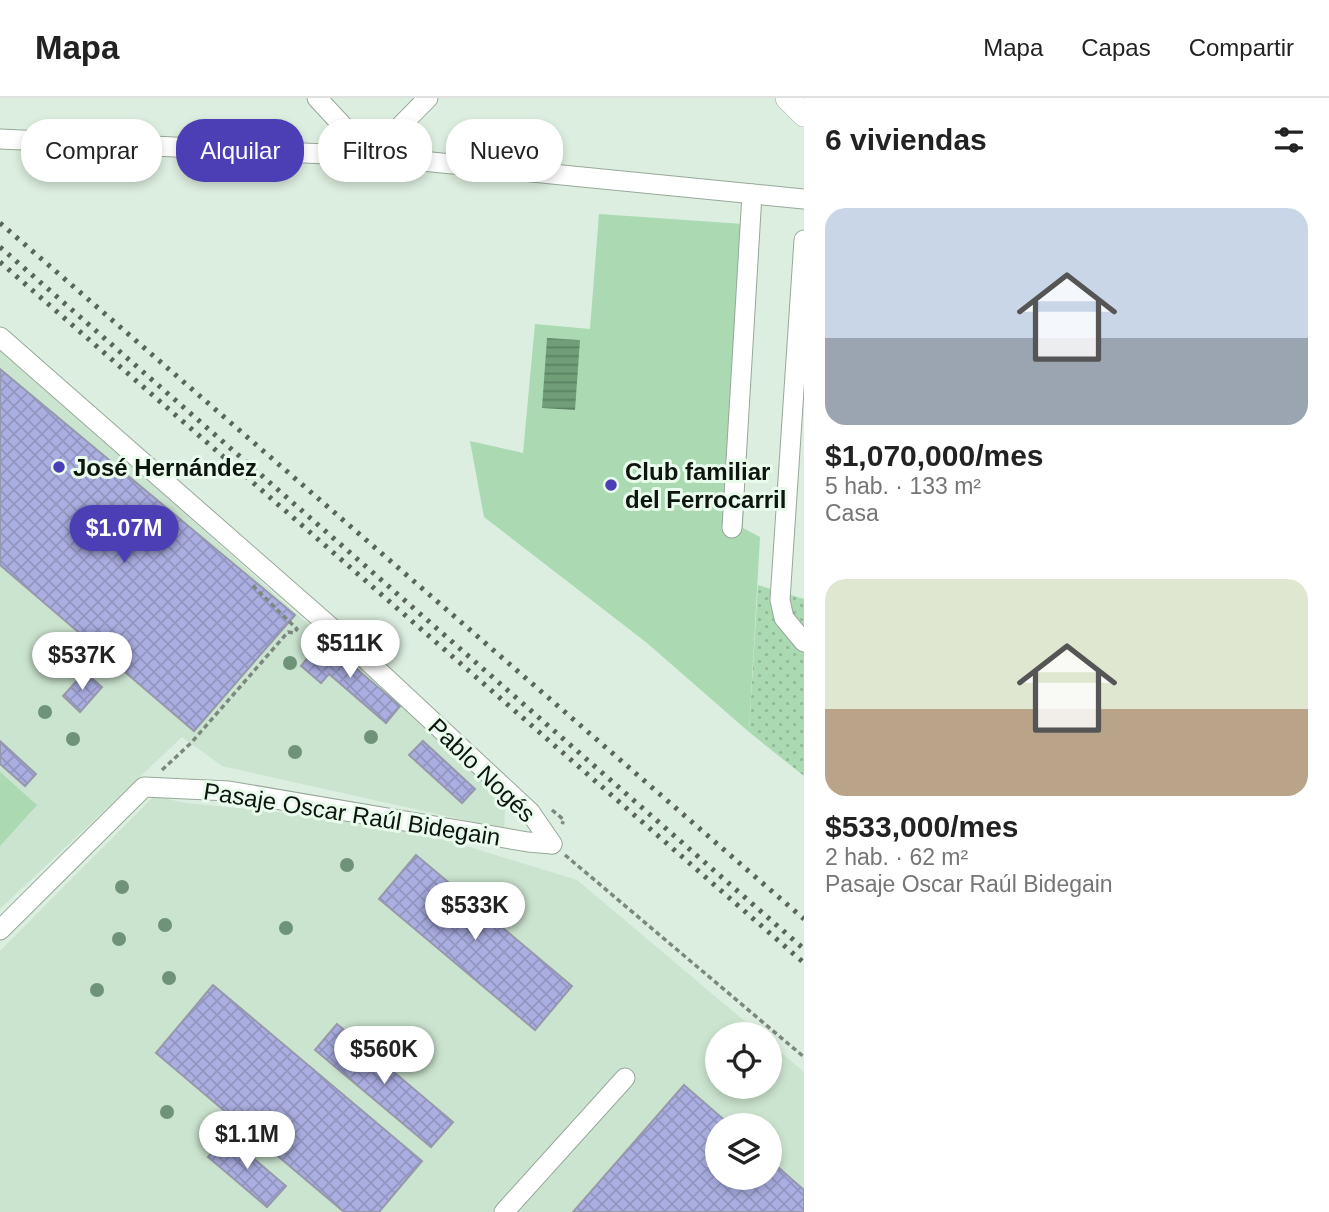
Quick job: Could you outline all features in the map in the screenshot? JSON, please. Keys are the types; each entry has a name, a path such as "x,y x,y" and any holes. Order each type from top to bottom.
{"main road":[{"path":"787,98 804,115"}],"street":[{"path":"317,98 337,119"},
{"path":"407,119 428,98"},
{"path":"0,139 318,154"},
{"path":"432,162 804,199"},
{"path":"732,528 752,194"},
{"path":"804,240 780,600 784,618 804,642"},
{"name":"Pablo Nogés","path":"0,337 343,638 530,812 552,844"},
{"path":"0,930 144,787"},
{"name":"Pasaje Oscar Raúl Bidegain","path":"144,787 229,791 552,844"},
{"path":"504,1212 625,1078"}],"path":[{"path":"144,787 201,732 288,632 294,633 297,629 249,583"},
{"path":"197,728 201,732"},
{"path":"544,802 564,820 552,844 804,1057"}],"shaded area":[{"name":"Club familiar del Ferrocarril","path":"599,214 757,225 743,528 760,537 749,732 647,643 484,517 470,441 523,453 535,324 590,329"},
{"path":"547,338 580,340 575,410 542,408"},
{"path":"0,347 311,627 406,706 506,795 504,829 222,766 182,737 0,909"},
{"path":"758,585 804,599 804,776 749,732"},
{"path":"0,772 37,805 0,846"},
{"path":"154,796 186,803 395,824 577,880 746,1022 705,1022 705,1099 782,1099 782,1053 804,1072 804,1212 0,1212 0,951"}],"building":[{"name":"José Hernández","path":"0,369 295,615 194,731 0,565"},
{"path":"323,640 400,706 386,723 329,674 321,683 301,666"},
{"path":"85,672 102,687 80,712 63,696"},
{"path":"0,741 36,774 25,786 0,764"},
{"path":"423,741 475,789 462,803 409,755"},
{"path":"416,855 572,986 535,1030 379,899"},
{"path":"213,985 422,1161 379,1212 344,1212 156,1053"},
{"path":"337,1024 453,1122 431,1147 315,1050"},
{"path":"684,1085 716,1113 705,1113 705,1190 782,1190 782,1171 804,1190 804,1212 573,1212"},
{"path":"227,1136 286,1186 267,1207 208,1157"}],"railway":[{"path":"0,223 804,919"},
{"path":"0,247 804,949"},
{"path":"0,262 804,963"}],"place":[{"name":"José Hernández","path":"59,467"},
{"name":"Club familiar del Ferrocarril","path":"611,485"}]}
